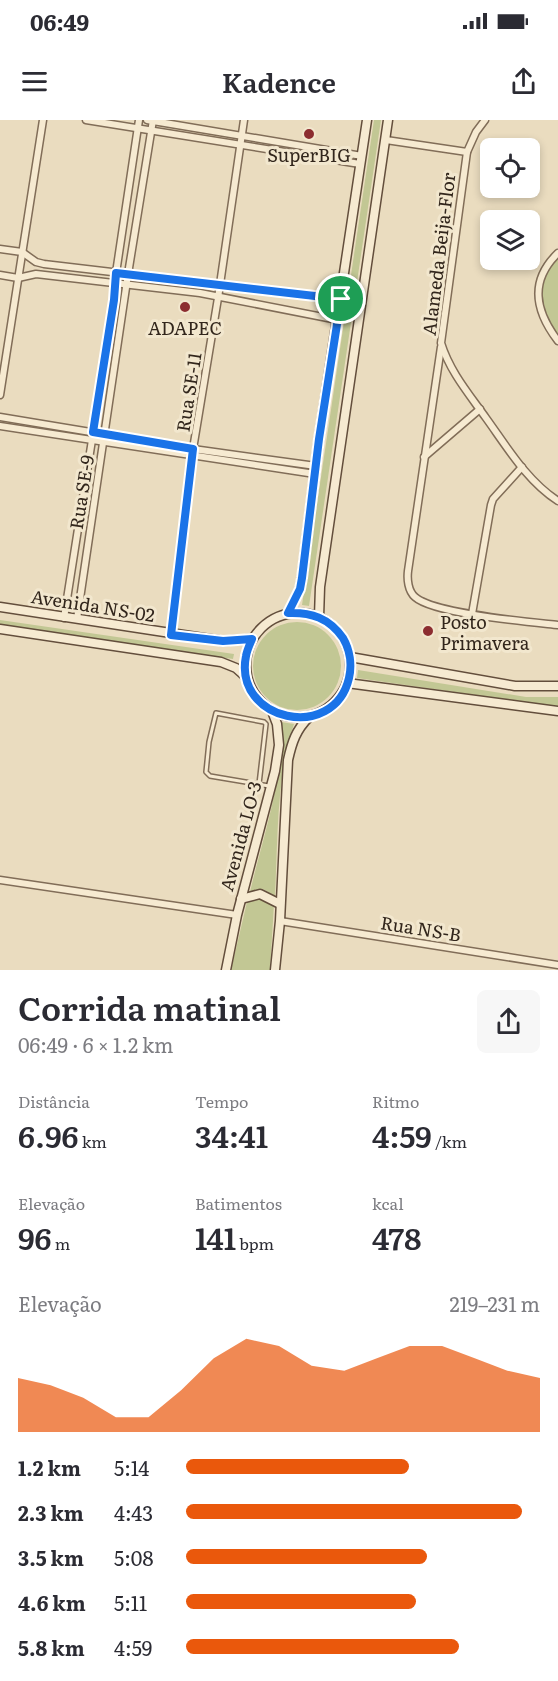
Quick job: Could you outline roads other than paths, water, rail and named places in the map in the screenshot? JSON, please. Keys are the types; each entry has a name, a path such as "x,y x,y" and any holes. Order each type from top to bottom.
{"street":[{"path":"0,395 43,120"},
{"path":"86,120 361,160"},
{"name":"Rua SE-9","path":"64,618 139,120"},
{"path":"151,120 242,135 361,160"},
{"name":"Rua SE-9","path":"77,619 128,274 152,130 151,120"},
{"name":"Rua SE-11","path":"171,635 193,449 219,298 244,120"},
{"path":"288,613 300,589 302,578 315,470 367,120"},
{"path":"319,616 322,576 388,120"},
{"name":"Alameda Beija-Flor","path":"485,120 466,152 441,343 445,356 458,379 522,466 544,490 558,501"},
{"path":"386,140 466,152"},
{"path":"0,249 22,252 36,262 44,264 341,299"},
{"path":"558,253 547,263 539,282 538,307 558,341"},
{"path":"0,275 18,278 36,274 200,293 338,320"},
{"path":"441,343 408,571 409,589 413,597 435,606 472,614 558,625"},
{"path":"423,457 480,409"},
{"path":"0,417 315,470"},
{"path":"0,426 192,457 315,470"},
{"path":"472,614 493,499 522,466"},
{"name":"Avenida NS-02","path":"0,607 171,635 223,641 252,639"},
{"path":"304,612 319,616 334,626 344,640 350,657 347,683 339,698 325,710 309,717 296,718 272,711 260,702 246,677 246,657 252,639 261,627 274,618 288,613 304,612"},
{"name":"Avenida NS-02","path":"0,628 222,662 236,668 246,677"},
{"path":"350,657 515,686 558,686"},
{"path":"347,683 558,711"},
{"name":"Avenida LO-3","path":"225,970 279,745 277,724 272,711"},
{"name":"Avenida LO-3","path":"275,970 280,921 288,760 293,738 301,724 309,717"},
{"path":"0,880 237,915"},
{"path":"241,899 260,894 271,897 280,904"},
{"name":"Rua NS-B","path":"280,921 558,965"}],"lane":[{"path":"259,784 266,724 216,713 209,742 206,772 208,775 259,784 271,786"}],"place":[{"name":"SuperBIG","path":"309,134"},
{"name":"ADAPEC","path":"185,307"},
{"name":"Posto Primavera","path":"428,631"}]}
